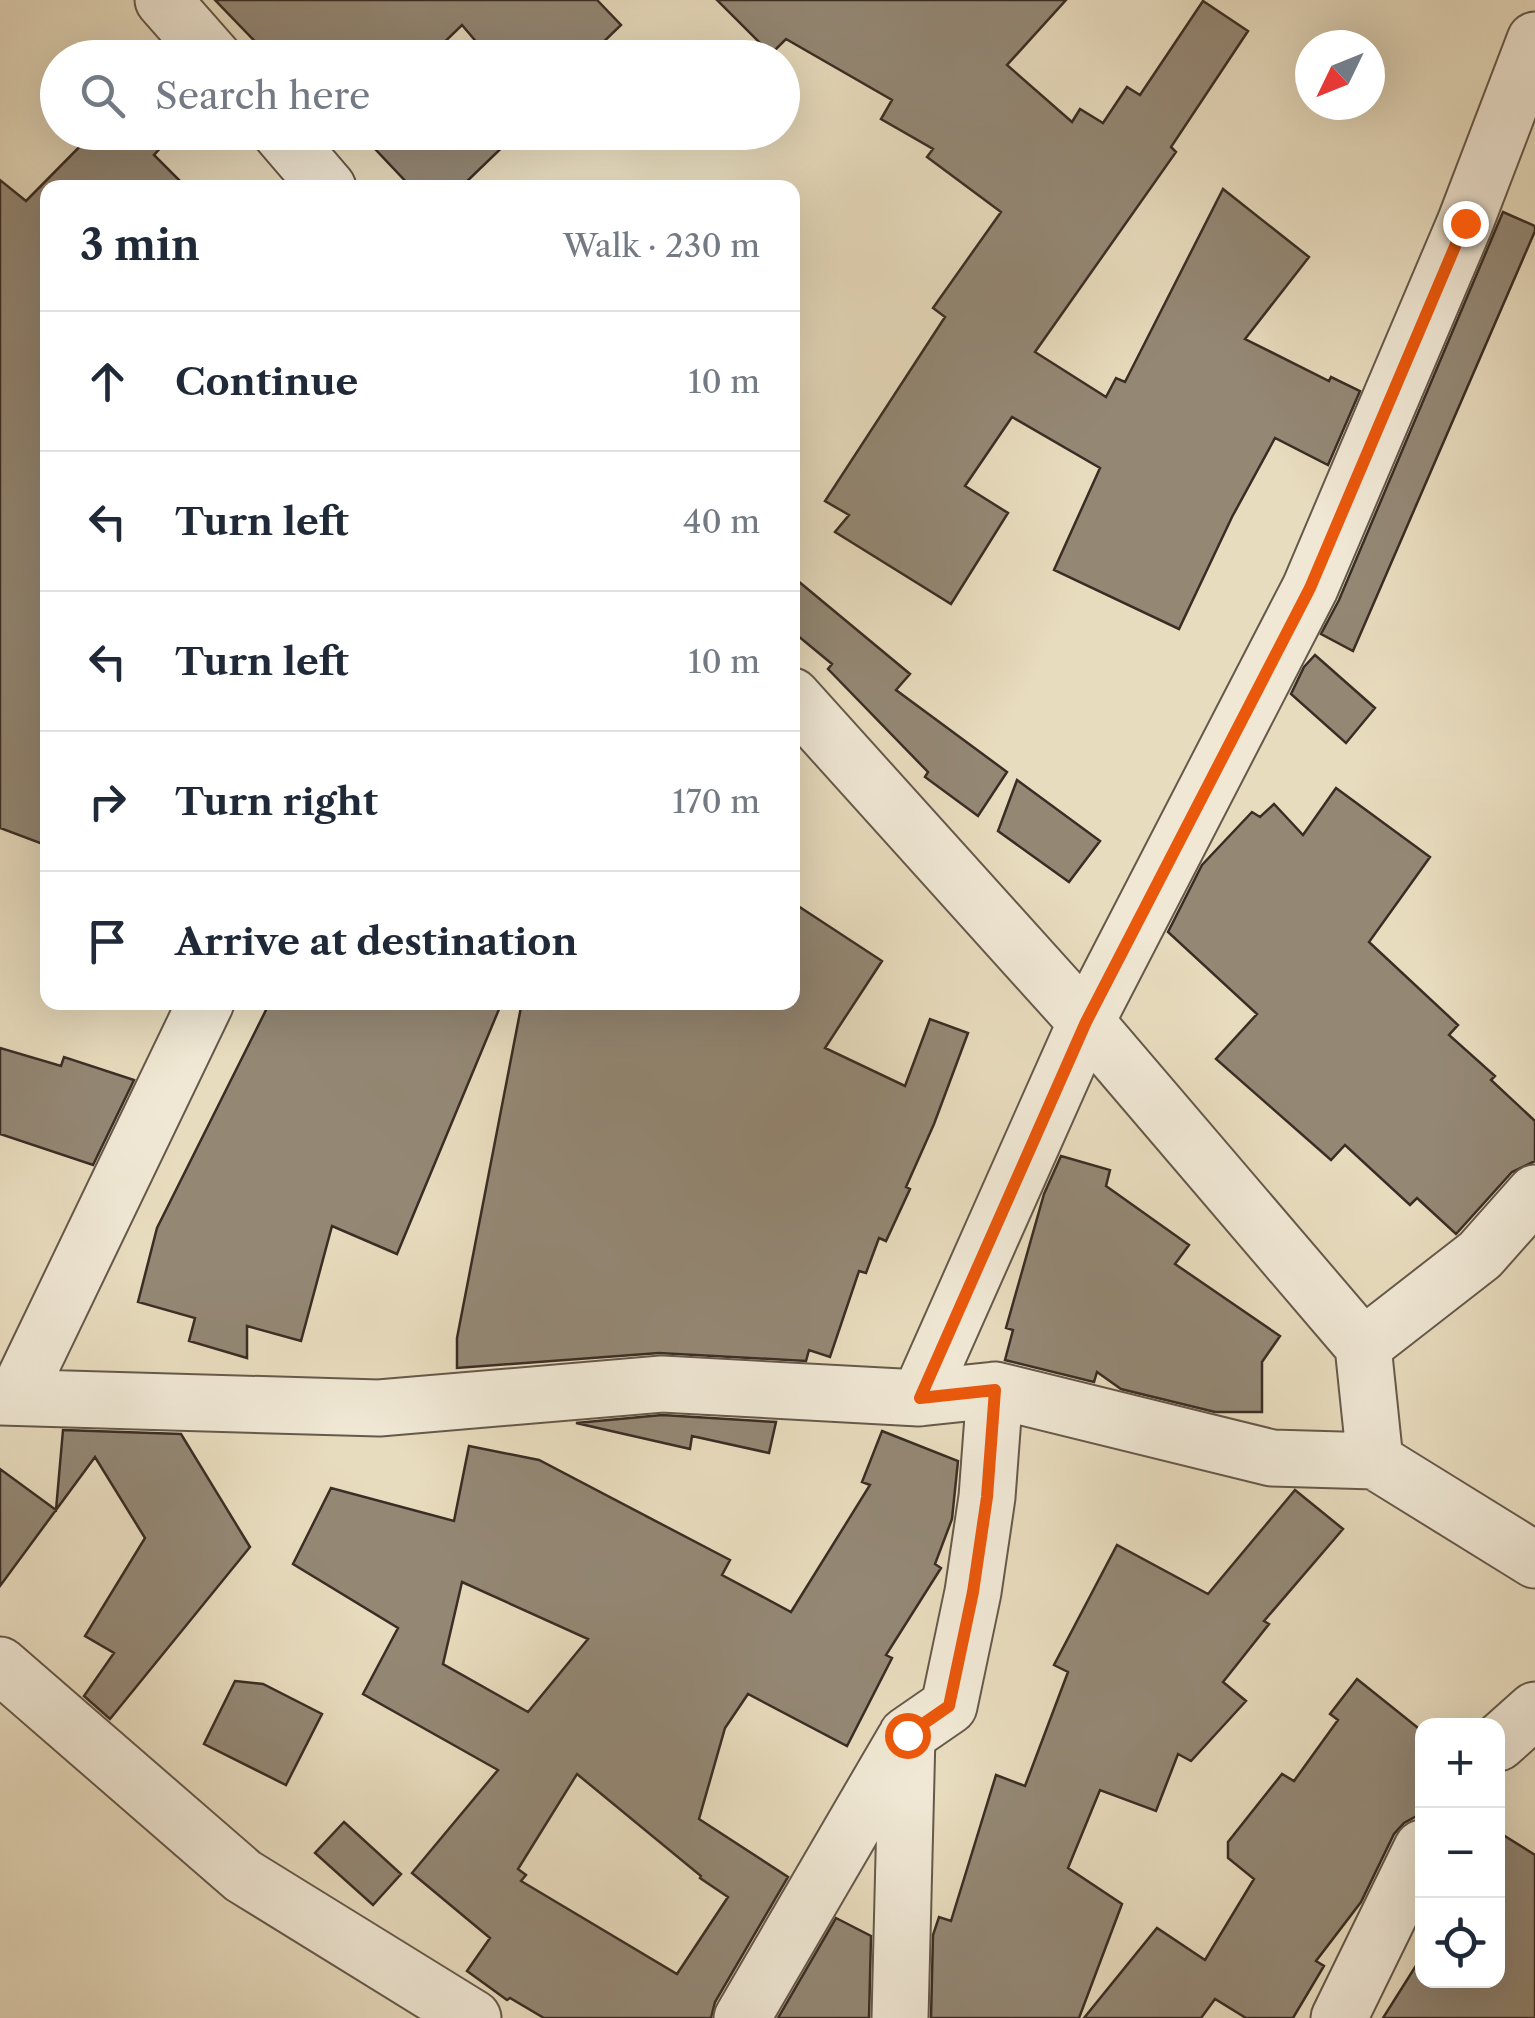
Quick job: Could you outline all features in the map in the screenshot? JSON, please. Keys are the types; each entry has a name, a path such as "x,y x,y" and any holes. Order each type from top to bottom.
{"street":[{"path":"163,0 198,40"},
{"path":"920,1398 1086,1022 1310,588 1465,223 1535,40"},
{"path":"295,150 321,180"},
{"path":"800,705 1086,1022 1363,1346 1374,1461"},
{"path":"202,1010 9,1396 379,1408 662,1384 920,1398 995,1390 1272,1458 1374,1461 1535,1560"},
{"path":"1363,1346 1480,1255 1535,1193"},
{"path":"742,2018 907,1735 949,1706 973,1592 995,1390"},
{"path":"0,1665 243,1876 473,2018"},
{"path":"1505,1737 1535,1710"},
{"path":"900,2018 907,1735"},
{"path":"1340,2018 1415,1863"}],"building":[{"path":"215,0 597,0 621,25 606,40 475,40 462,25 447,40 254,40"},
{"path":"717,0 1066,0 1007,65 1072,122 1080,109 1103,123 1127,87 1140,95 1203,1 1248,31 1171,147 1176,152 1035,352 1106,397 1116,378 1125,382 1223,189 1309,257 1245,339 1329,381 1331,377 1360,391 1328,465 1275,438 1179,629 1054,570 1100,468 1012,417 965,486 1008,513 951,604 835,532 849,515 825,501 945,317 933,308 1001,212 927,157 933,149 881,119 892,100 800,47 800,40 757,40"},
{"path":"76,150 159,150 154,155 179,180 47,180"},
{"path":"376,150 499,150 468,180 404,180"},
{"path":"0,180 26,201 40,187 40,843 0,828"},
{"path":"1503,212 1535,226 1535,231 1353,651 1321,634 1339,600"},
{"path":"800,583 910,674 896,690 1007,772 978,816 925,777 928,772 828,669 832,664 800,638"},
{"path":"1315,655 1375,708 1346,743 1291,694 1304,667"},
{"path":"1017,780 1100,841 1069,882 998,831"},
{"path":"1336,788 1430,857 1369,942 1458,1025 1449,1035 1495,1076 1491,1080 1535,1121 1535,1161 1512,1172 1456,1234 1417,1198 1410,1205 1345,1145 1331,1160 1216,1059 1257,1014 1168,932 1202,865 1252,812 1260,817 1274,804 1303,835"},
{"path":"800,907 882,961 825,1048 905,1086 930,1019 968,1033 906,1187 910,1189 886,1241 879,1238 866,1273 859,1271 830,1357 809,1350 806,1361 659,1353 457,1368 457,1338 520,1010 800,1010"},
{"path":"266,1010 499,1010 397,1254 332,1226 301,1341 247,1326 247,1358 189,1341 195,1318 138,1302 157,1228"},
{"path":"0,1048 61,1066 64,1057 134,1080 93,1165 0,1134"},
{"path":"1061,1156 1110,1170 1106,1186 1189,1245 1175,1264 1280,1336 1262,1362 1262,1412 1215,1412 1121,1389 1097,1372 1094,1382 1005,1360 1013,1330 1006,1328 1044,1194"},
{"path":"662,1415 776,1422 769,1453 692,1436 690,1449 576,1423"},
{"path":"63,1430 181,1434 250,1547 110,1719 84,1696 114,1653 85,1636 145,1538 95,1457 56,1510"},
{"path":"882,1431 958,1461 952,1519 935,1564 941,1568 886,1655 892,1658 847,1746 748,1694 725,1728 699,1819 788,1877 715,2002 711,2018 544,2018 510,1998 507,2000 467,1971 490,1938 412,1873 498,1770 363,1694 398,1628 293,1564 331,1488 454,1521 469,1446 539,1460 730,1560 722,1575 791,1612 870,1485 862,1482","holes":["462,1582 588,1639 528,1712 443,1664","577,1774 728,1897 677,1974 521,1881 526,1875 518,1869"]},
{"path":"0,1469 56,1510 0,1586"},
{"path":"1295,1490 1343,1529 1264,1621 1269,1624 1223,1682 1246,1701 1191,1761 1178,1754 1156,1811 1100,1790 1068,1868 1122,1904 1079,2018 931,2018 933,1935 939,1917 951,1921 996,1775 1025,1786 1068,1672 1054,1665 1117,1545 1208,1594"},
{"path":"1357,1679 1415,1725 1415,1817 1394,1834 1361,1902 1316,1961 1324,1966 1293,2018 1246,2018 1215,1999 1201,2018 1084,2018 1157,1928 1205,1960 1254,1879 1228,1858 1228,1842 1282,1774 1294,1781 1338,1720 1330,1714"},
{"path":"235,1681 263,1684 322,1714 286,1785 204,1744"},
{"path":"344,1822 401,1874 373,1905 315,1853"},
{"path":"1505,1836 1535,1855 1535,2018 1383,2018 1415,1967 1415,1988 1505,1988"},
{"path":"836,1918 871,1936 869,2018 778,2018"}],"route":[{"path":"907,1735 949,1706 973,1592 987,1497 995,1390 920,1398 1086,1022 1310,588 1465,223"}]}
